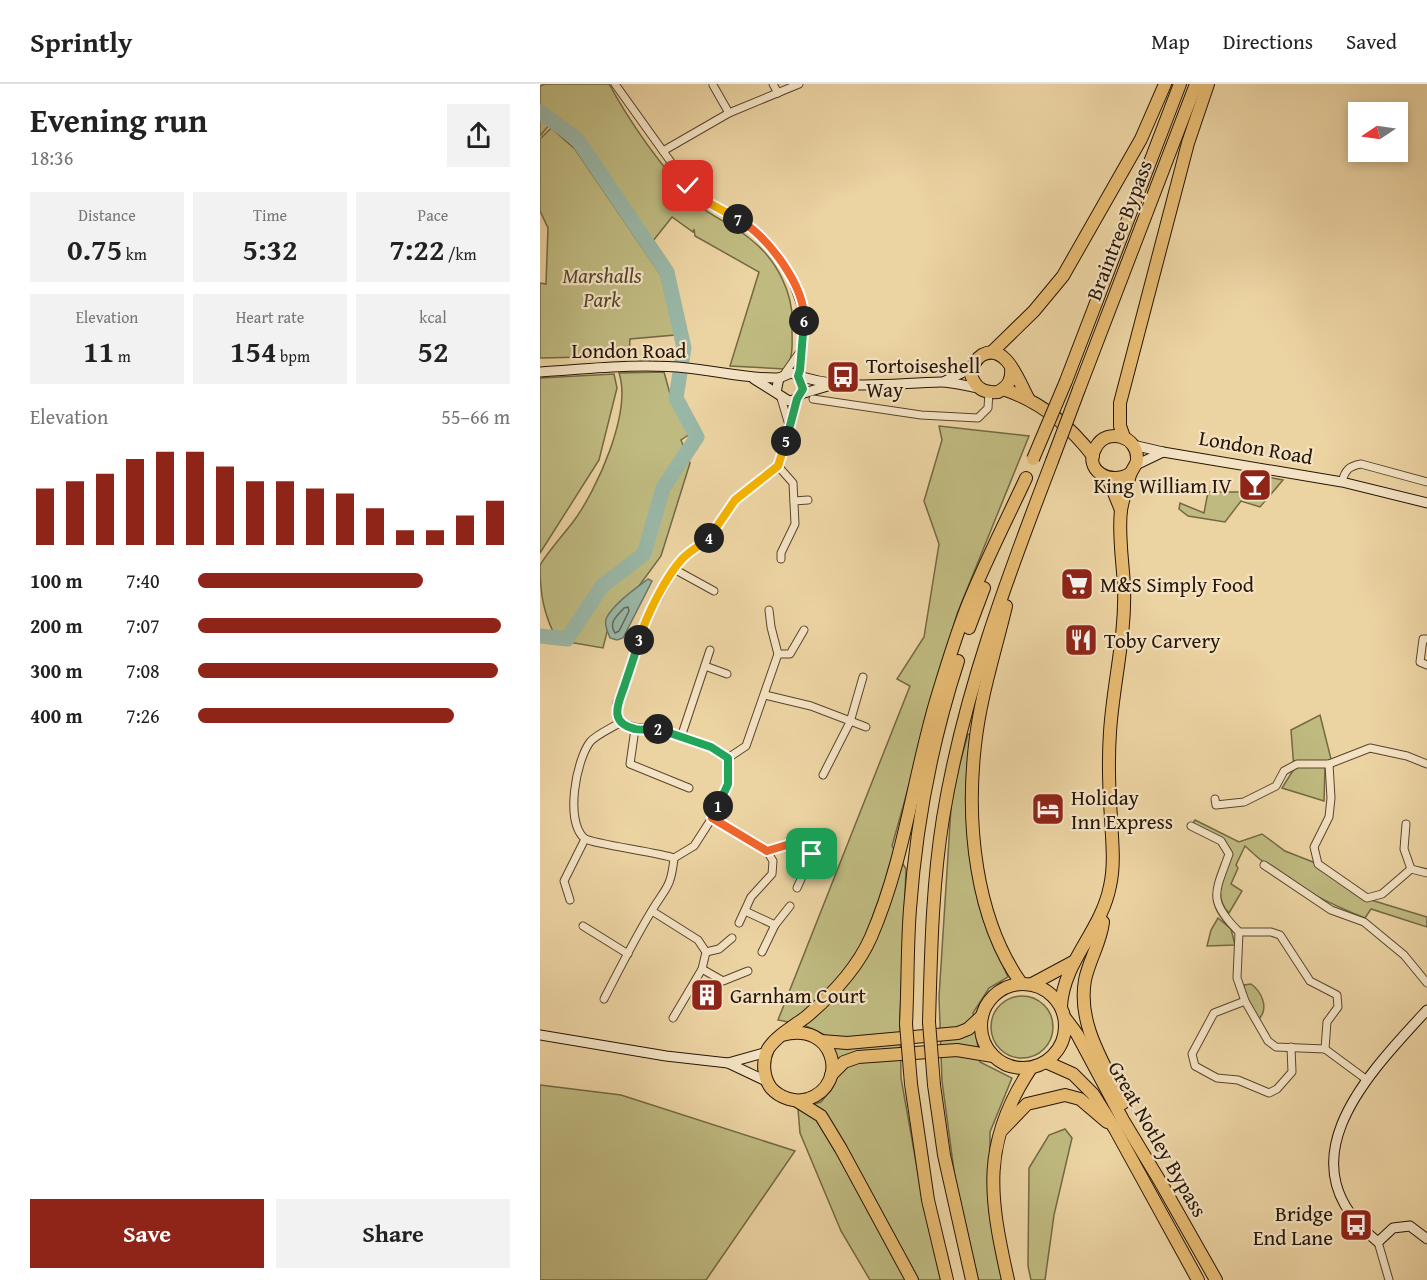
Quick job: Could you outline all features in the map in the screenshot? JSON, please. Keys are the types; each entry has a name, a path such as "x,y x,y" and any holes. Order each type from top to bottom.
{"highway":[{"path":"1093,456 1078,437 1029,398 1003,389 983,390 971,375 972,368 979,357 992,352 1034,311 1063,276 1141,139 1165,84"},
{"name":"Braintree Bypass","path":"1026,478 1066,381 1180,84"},
{"name":"Braintree Bypass","path":"1021,541 1196,84"},
{"path":"797,1101 818,1095 825,1088 831,1075 844,1062 858,1057 957,1050 993,1056 1011,1066 1031,1068 1046,1062 1062,1042 1063,984 1073,962 1094,930 1104,909 1111,885 1113,861 1110,732 1121,653 1124,596 1121,510 1136,452 1120,426 1120,403 1188,143 1208,84"},
{"path":"992,352 1000,354 1007,360 1029,398"},
{"path":"1003,389 1011,376 1011,368"},
{"path":"1128,441 1116,435 1102,440 1095,447 1093,456 1096,470 1108,478 1116,480 1133,469"},
{"path":"1078,437 1102,440"},
{"path":"947,1280 928,1200 911,1084 906,1024 910,910 915,856 930,764 940,720 970,625 1026,478"},
{"path":"912,1280 847,1158 821,1116 797,1101 781,1096 768,1082 764,1066 767,1052 772,1044 825,1001 848,975 873,933 894,874 936,702 969,602 1026,478"},
{"path":"1108,478 1121,510"},
{"path":"1021,541 980,719 973,772 973,819 980,876 997,940 1010,967 1027,984 1051,994 1063,1012"},
{"path":"972,1280 944,1155 934,1085 929,1022 932,909 949,786 960,735 986,642 1021,541"},
{"path":"1104,909 1102,931 1085,982 1084,1014 1095,1044 1161,1182"},
{"path":"993,1056 987,1049 981,1033 982,1016 987,1003 996,993 1008,986 1027,984 1073,962"},
{"name":"Great Notley Bypass","path":"1063,1012 1216,1280"},
{"path":"782,1035 803,1032 821,1041 847,1043 958,1033 968,1029 982,1016"},
{"path":"821,1041 830,1053 831,1075"},
{"name":"Great Notley Bypass","path":"1046,1062 1068,1071 1082,1082 1115,1129 1198,1280"},
{"path":"1008,1280 995,1211 993,1179 995,1150 1006,1110 1031,1068"},
{"path":"1000,1132 1027,1104 1039,1099 1065,1095 1085,1103 1115,1129"}],"street":[{"path":"615,84 688,186 709,203 741,220 780,258 791,277 804,314 799,377 803,389 778,466 735,500 709,538 684,557 674,569 643,626 624,689 617,703 617,714 621,722 635,729 655,728 711,747 728,758"},
{"path":"773,84 777,93"},
{"path":"663,151 729,113 799,84"},
{"path":"713,85 729,113"},
{"path":"790,428 778,395 781,376 790,370 800,351"},
{"name":"London Road","path":"540,372 638,366 687,368 754,379 781,376"},
{"path":"943,382 972,368"},
{"path":"781,376 791,373 799,377 834,384 898,386 943,382 983,390 988,408 978,418 921,415 813,399"},
{"name":"London Road","path":"754,379 778,395"},
{"path":"778,395 789,401 834,384"},
{"name":"London Road","path":"1128,441 1163,452 1342,482 1427,503"},
{"path":"1133,469 1163,452"},
{"path":"1342,482 1351,466 1361,464 1427,482"},
{"path":"778,466 793,483 795,524 781,553 781,559"},
{"path":"794,501 808,500"},
{"path":"674,569 714,591"},
{"path":"728,758 746,746 778,654 769,609"},
{"path":"778,654 790,654 804,630"},
{"path":"1427,639 1424,639 1420,662 1427,665"},
{"path":"681,737 710,650"},
{"path":"705,666 727,674"},
{"path":"823,775 850,722 863,676"},
{"path":"765,695 811,706 866,727"},
{"path":"621,722 591,740 582,756 573,808 576,826 585,839 596,843 658,852 674,858"},
{"path":"635,729 630,764 689,788"},
{"path":"1215,799 1216,805 1244,802 1276,786 1284,771 1298,764 1329,764 1370,748 1407,756 1427,764"},
{"path":"674,858 694,846 712,818 728,784 728,758"},
{"path":"1329,764 1331,798 1329,817 1314,847 1318,864 1366,898 1382,894 1411,869"},
{"path":"712,818 767,851 773,861 772,874 751,897 739,923"},
{"path":"1406,824 1404,849 1411,869"},
{"path":"1191,826 1221,841 1229,854 1218,886 1216,905 1224,917 1239,932 1271,932 1280,935 1310,981 1337,995 1338,1007 1327,1022 1325,1049"},
{"path":"570,900 564,881 585,839"},
{"path":"797,888 818,843"},
{"path":"767,851 790,844 812,854"},
{"path":"604,999 651,911 663,897 672,877 674,858"},
{"path":"1264,865 1331,910 1364,922 1404,955 1427,983"},
{"path":"1411,869 1427,873"},
{"path":"762,952 775,925 790,906"},
{"path":"651,911 698,940 706,952 702,969 673,1018"},
{"path":"745,911 775,925"},
{"path":"583,926 628,954"},
{"path":"1239,932 1237,978 1245,1000 1268,1041 1276,1047 1325,1049 1367,1080"},
{"path":"706,952 719,949 732,938"},
{"path":"702,969 723,981 748,971"},
{"path":"1245,1000 1214,1013 1192,1054 1195,1066 1217,1078 1238,1080 1269,1093 1277,1089 1292,1072 1291,1047"},
{"path":"1389,1280 1378,1242 1368,1234 1345,1205 1336,1189 1332,1172 1335,1140 1343,1119 1367,1080 1427,1010"},
{"path":"540,1035 666,1056 728,1063 768,1082"},
{"path":"728,1063 767,1052"},
{"path":"1378,1242 1393,1228 1410,1226 1427,1239"}],"green space":[{"path":"545,84 609,84 626,114 646,142 689,196 702,208 749,238 768,256 787,291 792,316 792,350 785,369 730,366 759,272 695,236 694,229 693,232 672,217 653,241 579,136 555,118 540,136 540,86"},
{"name":"Marshalls Park","path":"551,128 575,149 661,275 675,335 630,339 629,356 540,358 540,283 546,284 548,228 540,211 540,139"},
{"path":"664,372 672,401 690,434 681,440 690,463 661,556 608,628 603,648 557,640 544,605 540,566 573,522 602,471 621,408 622,389 619,373"},
{"path":"614,374 617,388 599,460 540,553 540,378"},
{"path":"939,426 1029,436 957,614 892,846 906,869 900,1019 901,1078 925,1213 943,1280 870,1280 841,1231 800,1133 798,1109 821,1102 833,1087 838,1062 825,1035 804,1025 778,1020 910,686 897,679 924,637 939,544 924,501 942,440"},
{"path":"1263,476 1283,480 1260,507 1241,501 1225,522 1188,516 1179,509 1180,503 1204,513 1208,492 1256,492 1257,488 1261,488"},
{"path":"1320,715 1331,759 1325,767 1324,801 1282,788 1294,769 1291,730"},
{"path":"968,734 972,735 980,901 991,940 1008,977 989,988 973,1013 980,1062 1012,1078 990,1132 990,1202 1005,1280 978,1280 955,1178 942,1081 939,997 952,792"},
{"path":"1195,820 1239,842 1262,834 1285,851 1318,864 1371,900 1427,917 1427,927 1371,909 1365,918 1349,911 1286,878 1245,846 1236,865 1238,868 1231,884 1242,891 1229,913 1221,900 1220,892 1229,854 1221,841 1191,826"},
{"path":"1218,918 1231,929 1235,945 1207,946 1211,930"},
{"path":"1251,984 1263,1000 1264,1010 1259,1019 1245,1001 1244,985"},
{"path":"1022,996 1034,998 1044,1005 1051,1015 1053,1027 1051,1039 1044,1049 1034,1056 1022,1058 1010,1056 1000,1049 993,1039 991,1027 993,1015 1000,1005 1010,998"},
{"path":"540,1085 621,1095 795,1151 706,1280 540,1280"},
{"path":"1065,1129 1072,1138 1054,1215 1045,1280 1031,1280 1028,1266 1029,1168 1049,1135"}],"water":[{"path":"648,579 652,581 623,638 617,640 610,638 606,629 606,619 609,614 625,597"}],"waterway":[{"path":"540,112 577,139 667,272 684,348 676,398 697,437 663,488 644,554 602,586 567,639 540,636"}],"place":[{"name":"Tortoiseshell Way","path":"843,377"},
{"name":"King William IV","path":"1255,485"},
{"name":"M&S Simply Food","path":"1077,584"},
{"name":"Toby Carvery","path":"1081,640"},
{"name":"Holiday Inn Express","path":"1048,809"},
{"name":"Garnham Court","path":"707,995"},
{"name":"Bridge End Lane","path":"1356,1225"}],"route":[{"path":"688,186 709,203 741,220 768,244 780,258 791,277 804,314 798,376 803,383 803,389 797,399 778,466 735,500 709,538 684,557 674,569 643,626 624,689 617,703 617,714 621,722 635,729 655,728 721,752 728,758 730,771 728,784 712,818 767,851 790,844 812,854"}]}
